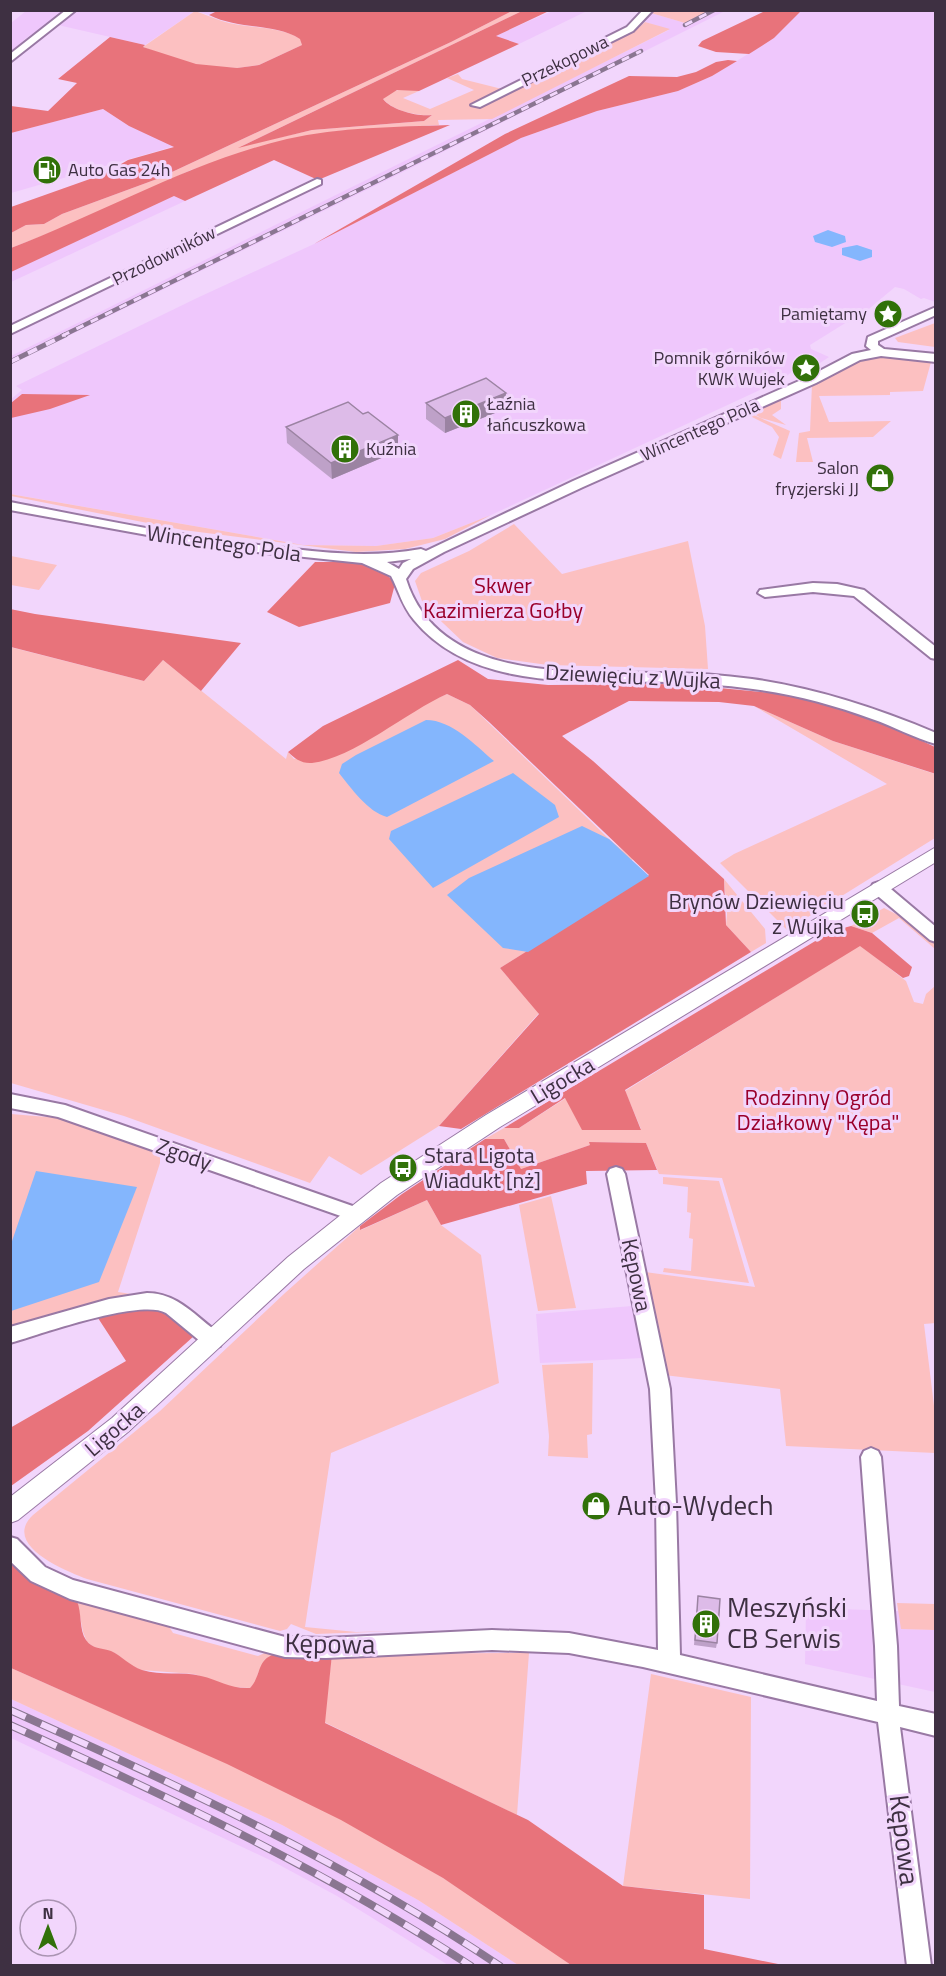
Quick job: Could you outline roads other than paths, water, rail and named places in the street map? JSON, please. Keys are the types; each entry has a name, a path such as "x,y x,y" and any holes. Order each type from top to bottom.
{"street":[{"path":"10,59 72,10"},
{"name":"Przekopowa","path":"476,105 630,29 649,10"},
{"name":"Przodowników","path":"10,331 317,182"},
{"path":"881,352 872,346 872,339 936,310"},
{"name":"Wincentego Pola","path":"401,577 408,566 439,549 812,380 856,357 881,352 936,358"},
{"name":"Wincentego Pola","path":"10,506 208,544 368,561 439,549"},
{"path":"368,561 386,565 401,577"},
{"name":"Dziewięciu z Wujka","path":"401,577 408,601 423,620 458,649 489,663 544,673 721,680 783,688 874,713 936,738"},
{"path":"765,593 846,589 859,593 936,655"},
{"name":"Ligocka","path":"10,1512 120,1425 296,1263 355,1214 410,1174 936,853"},
{"path":"879,888 936,936"},
{"name":"Zgody","path":"10,1101 59,1110 355,1214"},
{"name":"Kępowa","path":"616,1174 660,1389 666,1503 669,1664"},
{"path":"10,1335 137,1301 160,1301 171,1306 213,1340"},
{"name":"Kępowa","path":"871,1457 886,1646 888,1715 919,1965"},
{"name":"Kępowa","path":"10,1546 38,1574 69,1588 285,1647 326,1648 492,1640 569,1643 936,1725"}],"water":[{"path":"828,230 845,236 846,242 832,247 815,242 813,236"},
{"path":"857,245 872,250 872,257 860,261 842,255 842,248"},
{"path":"426,720 436,721 454,729 494,761 387,817 380,814 360,799 339,773 342,764"},
{"path":"513,773 555,805 559,817 433,888 389,839 391,831"},
{"path":"582,826 609,839 649,876 528,952 503,948 447,895 469,878"},
{"path":"36,1171 137,1187 99,1282 11,1311 11,1244"}],"railway":[{"path":"685,25 714,10"},
{"path":"62,336 641,51"},
{"path":"10,362 65,335"},
{"path":"10,1710 199,1797 322,1859 441,1928 500,1966"},
{"path":"10,1725 245,1836 360,1898 471,1966"}],"place":[{"name":"Auto Gas 24h","path":"47,170"},
{"name":"Pamiętamy","path":"888,314"},
{"name":"Pomnik górników KWK Wujek","path":"806,368"},
{"name":"Łaźnia łańcuszkowa","path":"466,414"},
{"name":"Kuźnia","path":"345,449"},
{"name":"Salon fryzjerski JJ","path":"880,478"},
{"name":"Brynów Dziewięciu z Wujka","path":"865,914"},
{"name":"Stara Ligota Wiadukt [nż]","path":"403,1168"},
{"name":"Auto-Wydech","path":"596,1506"},
{"name":"Meszyński CB Serwis","path":"706,1624"}],"park label":[{"name":"Skwer Kazimierza Gołby","path":"503,598"},
{"name":"Rodzinny Ogród Działkowy \"Kępa\"","path":"818,1110"}]}
